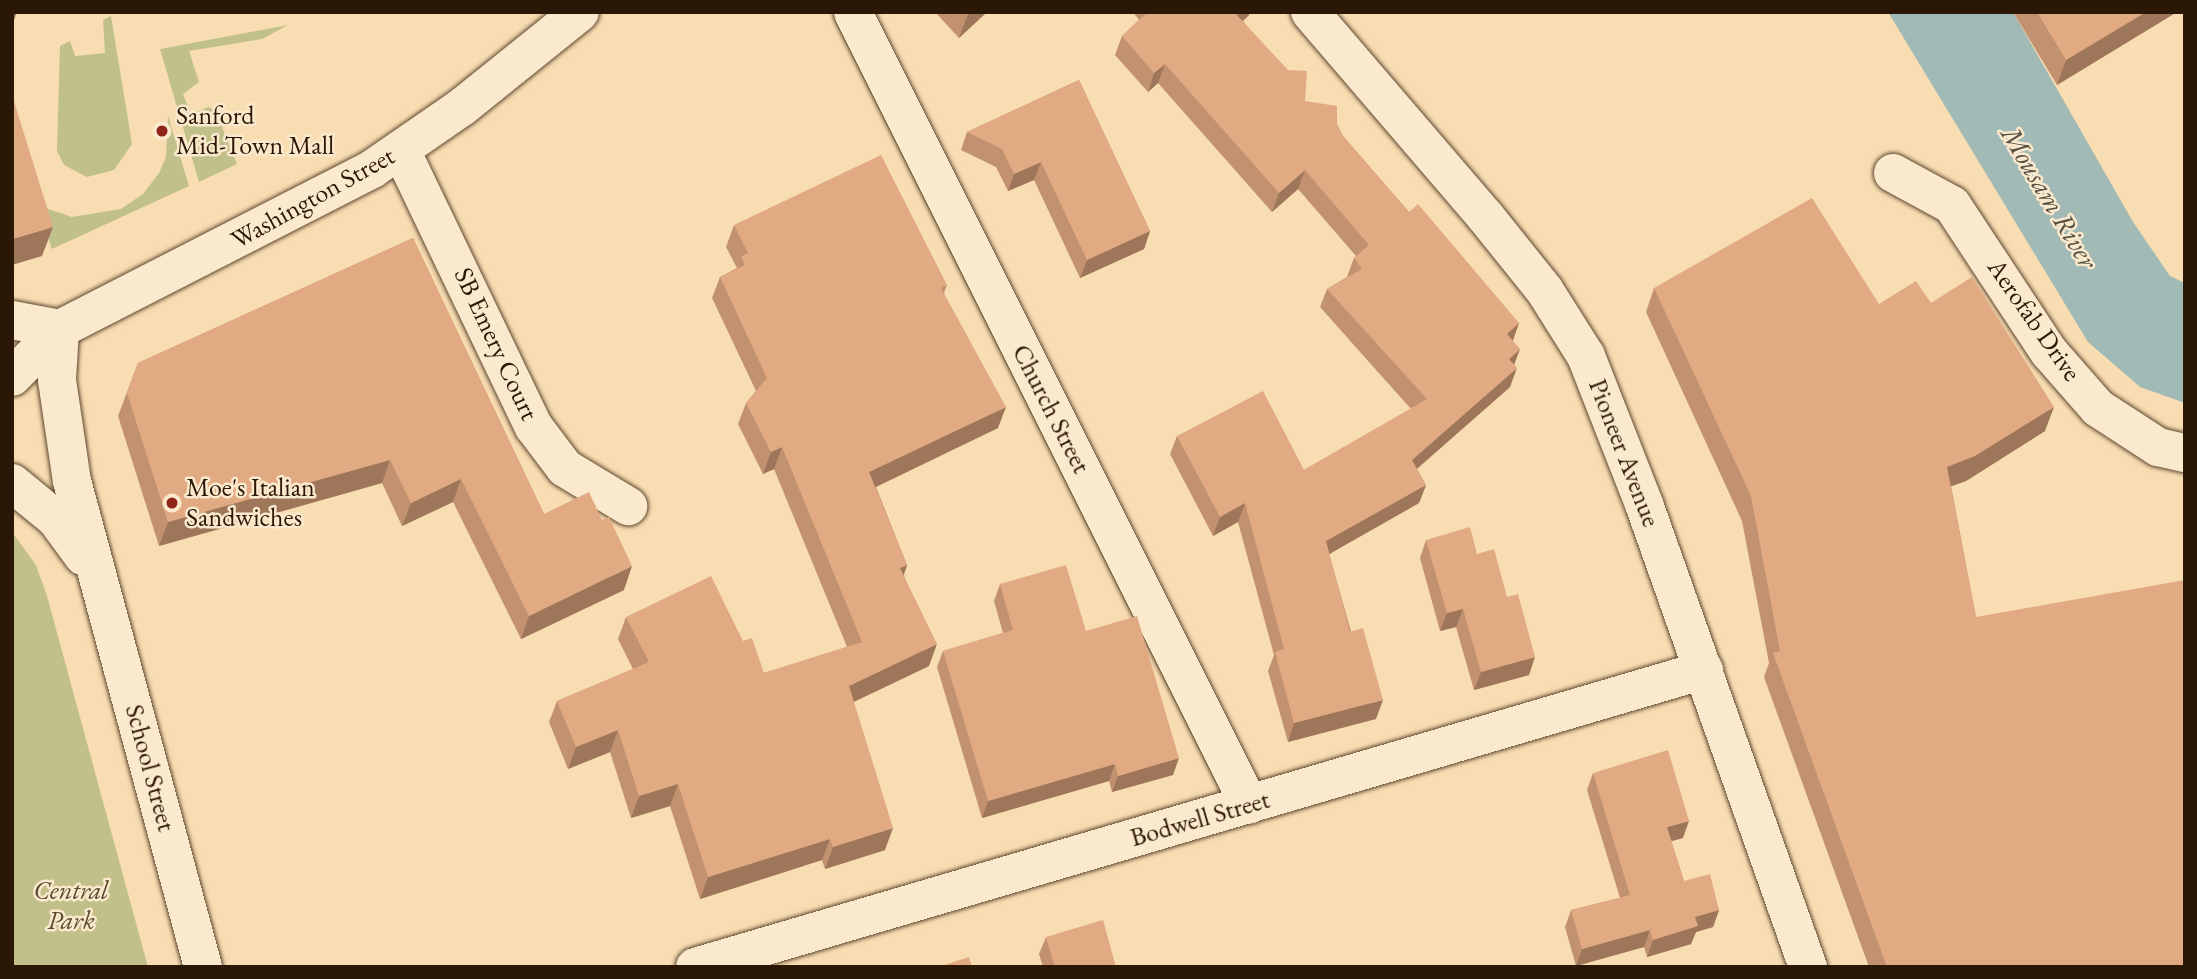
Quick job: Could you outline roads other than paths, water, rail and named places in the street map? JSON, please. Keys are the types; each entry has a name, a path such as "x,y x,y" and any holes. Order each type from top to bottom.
{"street":[{"name":"Washington Street","path":"12,377 60,329 353,182 401,150 580,12"},
{"name":"Church Street","path":"853,12 1249,805"},
{"name":"Pioneer Avenue","path":"1310,12 1536,281 1586,356 1704,670 1808,967"},
{"name":"SB Emery Court","path":"401,150 534,427 565,468 628,506"},
{"name":"Aerofab Drive","path":"1893,173 1952,205 2049,352 2098,408 2158,447 2185,453"},
{"path":"12,320 60,329"},
{"name":"School Street","path":"60,329 57,380 61,433 94,570 203,967"},
{"name":"School Street","path":"12,483 56,519 94,570"},
{"name":"Bodwell Street","path":"695,967 1704,670"}],"water":[{"name":"Mousam River","path":"1888,12 2013,12 2133,222 2170,276 2185,283 2185,403 2140,387 2088,342"}],"place":[{"name":"Sanford Mid-Town Mall","path":"162,131"},
{"name":"Moe's Italian Sandwiches","path":"172,503"}],"park label":[{"name":"Central Park","path":"71,906"}]}
